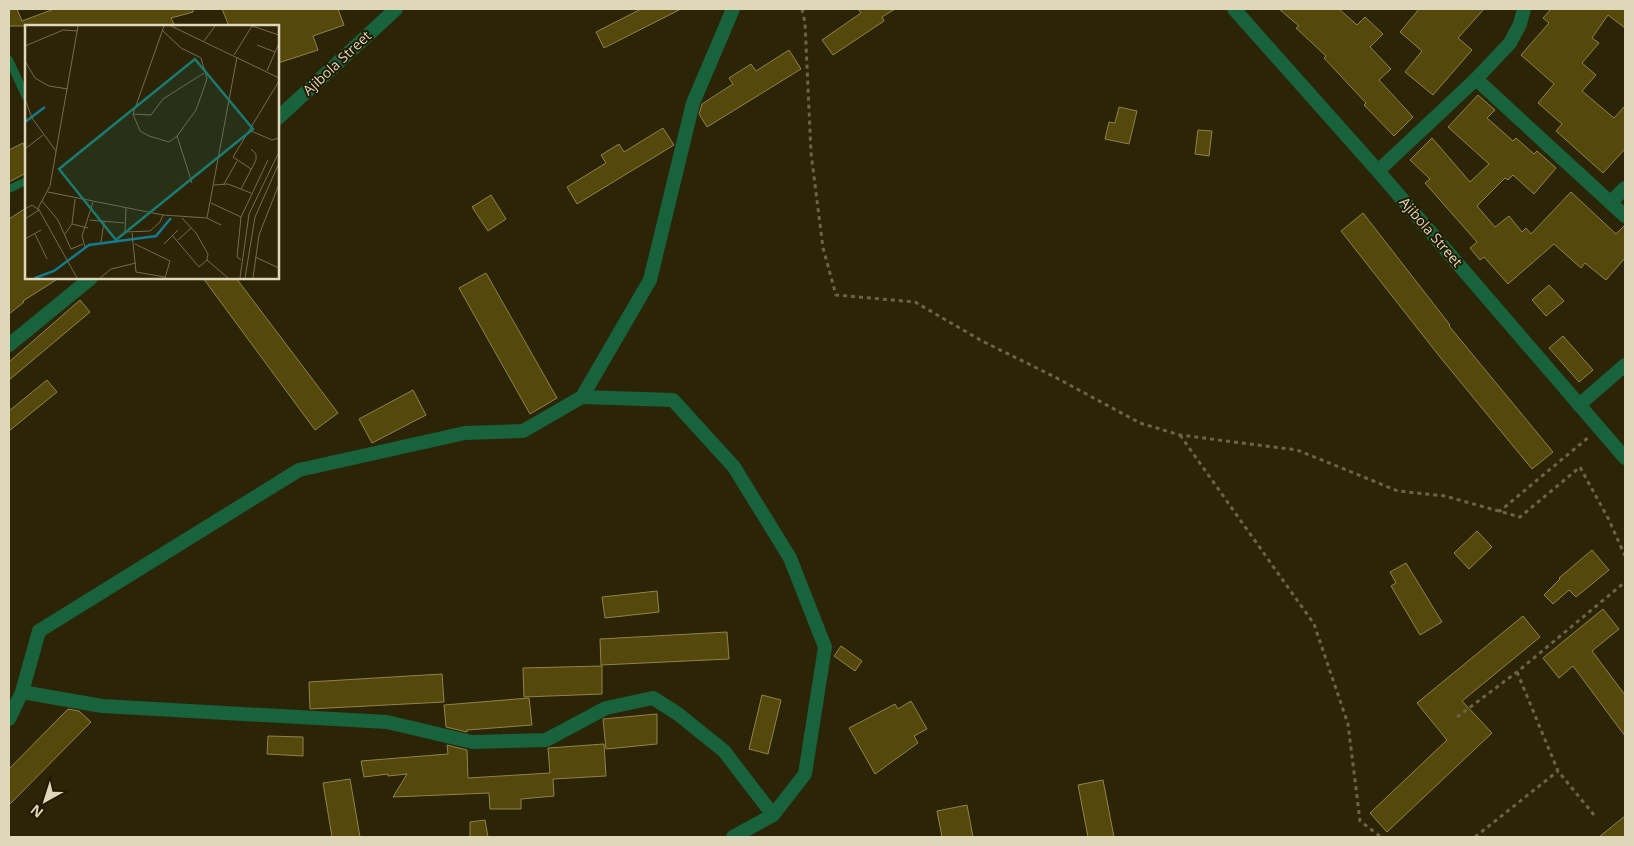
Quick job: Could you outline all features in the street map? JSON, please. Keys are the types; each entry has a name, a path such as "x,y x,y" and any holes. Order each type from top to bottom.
{"street":[{"name":"Ajibola Street","path":"279,117 396,9"},
{"path":"9,718 22,692 39,631 299,470 465,434 523,431 582,397 650,280 693,104 733,9"},
{"name":"Ajibola Street","path":"1234,9 1378,171 1625,458"},
{"path":"1378,171 1476,79 1510,43 1520,24 1524,9"},
{"path":"1476,79 1625,216"},
{"path":"1611,202 1625,188"},
{"path":"9,345 90,279"},
{"path":"1579,405 1625,364"},
{"path":"582,397 673,400 734,466 790,558 825,647 805,774 773,815 733,837"},
{"path":"22,692 102,706 387,722 472,742 546,740 606,708 653,698 678,714 724,751 773,815"}],"lane":[{"path":"9,60 25,95"},
{"path":"9,189 25,181"}],"path":[{"path":"802,9 805,23 811,153 824,248 836,295 915,302 982,341 1053,376 1140,423 1180,435 1297,450 1398,492 1445,496 1500,511 1599,428"},
{"path":"1180,435 1314,624 1348,724 1360,821 1381,837"},
{"path":"1445,496 1520,517 1580,467 1625,556"},
{"path":"1457,717 1517,672 1625,582"},
{"path":"1517,672 1558,771 1594,816"},
{"path":"1475,837 1558,771"}],"building":[{"path":"9,9 17,9 22,21 54,9 193,9 193,12 171,18 174,25 9,26"},
{"path":"222,9 338,9 344,25 313,36 318,50 279,63 279,25 229,25"},
{"path":"641,9 681,9 604,48 596,32"},
{"path":"858,9 895,9 882,17 884,21 833,55 822,40 861,13"},
{"path":"1279,9 1339,9 1357,25 1365,17 1383,34 1370,47 1391,69 1379,80 1413,117 1394,136 1364,105 1366,103 1324,58 1326,56 1296,28 1299,26"},
{"path":"1419,9 1484,9 1458,38 1472,50 1433,95 1405,72 1422,51 1400,32"},
{"path":"1551,9 1625,9 1625,28 1608,15 1592,38 1599,43 1582,63 1596,75 1582,91 1614,118 1625,106 1625,149 1603,173 1556,131 1562,124 1538,103 1554,84 1521,55 1549,23 1543,18"},
{"path":"789,50 801,69 707,127 699,114 702,104 733,84 729,78 751,64 756,71"},
{"path":"1478,95 1495,110 1487,118 1513,141 1516,138 1534,154 1537,151 1556,168 1534,194 1513,175 1508,180 1505,178 1477,206 1495,227 1509,216 1522,232 1526,228 1531,234 1571,192 1616,234 1625,225 1625,258 1606,280 1585,263 1581,268 1554,244 1508,284 1484,257 1480,260 1470,248 1477,242 1425,183 1430,179 1410,160 1432,138 1470,182 1489,164 1448,127"},
{"path":"1119,107 1137,111 1129,144 1105,139 1109,122 1115,123"},
{"path":"663,128 674,145 577,204 567,187 606,163 601,155 619,144 624,152"},
{"path":"1198,130 1212,131 1209,156 1195,154"},
{"path":"23,143 25,148 25,174 9,182 9,150"},
{"path":"491,195 506,219 488,231 472,207"},
{"path":"25,209 25,279 57,279 23,301 9,314 9,219"},
{"path":"1363,213 1449,326 1553,452 1532,469 1440,357 1341,231"},
{"path":"486,273 557,398 530,414 459,288"},
{"path":"204,279 237,279 338,413 315,430"},
{"path":"1549,285 1564,301 1546,316 1532,300"},
{"path":"80,300 90,312 9,380 9,362"},
{"path":"1563,336 1593,370 1579,382 1549,348"},
{"path":"47,380 57,392 9,431 9,411"},
{"path":"413,390 426,415 372,443 359,419"},
{"path":"1477,531 1492,547 1469,569 1454,553"},
{"path":"1592,550 1609,570 1576,597 1569,590 1553,604 1544,595 1559,578"},
{"path":"1406,563 1442,622 1420,635 1391,586 1396,583 1390,572"},
{"path":"657,591 659,612 605,618 602,597"},
{"path":"1603,609 1619,629 1592,651 1625,695 1625,736 1573,666 1559,678 1543,658"},
{"path":"1523,616 1540,637 1462,701 1492,733 1387,832 1370,813 1447,740 1417,703"},
{"path":"727,632 729,659 601,665 600,639"},
{"path":"841,646 862,661 855,671 834,656"},
{"path":"602,666 602,694 524,697 523,668"},
{"path":"442,674 444,702 310,709 309,682"},
{"path":"762,695 781,700 768,754 749,749"},
{"path":"529,698 532,725 467,730 467,732 446,727 444,705"},
{"path":"911,701 927,729 914,736 918,743 875,774 849,728 895,704 898,709"},
{"path":"68,709 79,711 91,722 9,805 9,769"},
{"path":"657,714 657,744 606,749 603,719"},
{"path":"268,736 303,737 303,756 267,754"},
{"path":"604,744 606,776 553,779 554,796 521,799 521,809 490,809 489,793 393,797 407,774 364,777 361,761 448,754 447,745 467,750 468,778 550,773 548,748"},
{"path":"350,779 360,837 332,837 323,783"},
{"path":"1103,780 1114,837 1088,837 1078,785"},
{"path":"967,805 973,837 942,837 937,811"},
{"path":"1625,816 1625,837 1599,837"},
{"path":"485,820 488,837 470,837 470,822"}]}
